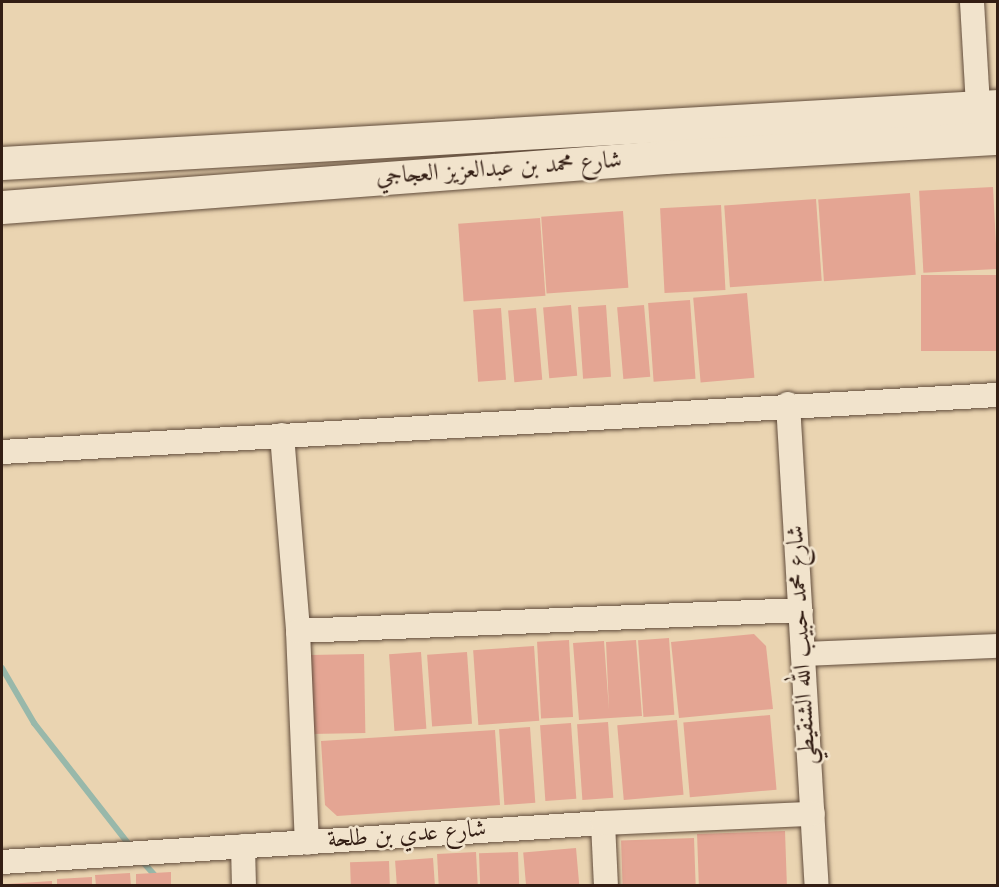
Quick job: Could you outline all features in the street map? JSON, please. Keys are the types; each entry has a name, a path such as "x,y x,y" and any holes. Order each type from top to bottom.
{"street":[{"path":"972,2 988,106"},
{"name":"شارع محمد بن عبدالعزيز العجاجي","path":"2,163 988,106"},
{"name":"شارع محمد بن عبدالعزيز العجاجي","path":"2,207 665,158 998,138"},
{"path":"2,452 788,404 998,395"},
{"name":"شارع محمد حبيب الله الشنقيطي","path":"788,404 817,885"},
{"path":"282,435 298,631 307,843"},
{"path":"298,631 801,610"},
{"path":"804,654 998,646"},
{"name":"شارع عدي بن طلحة","path":"2,862 603,823 813,814"},
{"path":"603,823 606,885"},
{"path":"243,846 244,885"}],"building":[{"path":"993,187 997,269 923,273 919,191"},
{"path":"910,193 916,275 824,281 818,199"},
{"path":"816,199 822,281 730,287 724,205"},
{"path":"721,205 725,290 665,293 660,208"},
{"path":"623,211 628,288 547,294 541,217"},
{"path":"540,218 545,296 464,302 458,224"},
{"path":"921,275 998,275 998,351 921,351"},
{"path":"747,293 754,378 701,382 693,298"},
{"path":"690,300 696,379 654,382 648,303"},
{"path":"571,305 577,376 549,378 543,307"},
{"path":"606,305 611,377 583,379 578,307"},
{"path":"644,305 650,377 623,379 617,307"},
{"path":"501,308 506,380 478,382 473,310"},
{"path":"536,308 542,380 514,382 508,310"},
{"path":"754,634 766,646 773,709 679,718 671,642"},
{"path":"669,638 674,715 643,717 638,640"},
{"path":"569,640 573,717 541,719 537,642"},
{"path":"636,640 642,716 579,720 573,643 604,641 609,710 606,642"},
{"path":"534,646 539,721 478,725 473,650"},
{"path":"421,652 426,729 394,731 389,654"},
{"path":"467,652 472,724 432,727 427,655"},
{"path":"364,654 365,733 311,734 310,655"},
{"path":"770,715 777,790 690,797 683,723"},
{"path":"677,720 684,795 624,800 617,725"},
{"path":"608,722 613,798 582,800 577,724"},
{"path":"571,723 576,799 545,801 540,725"},
{"path":"530,727 535,803 504,805 499,729"},
{"path":"495,730 500,805 337,816 325,805 321,741"},
{"path":"785,831 787,886 699,886 697,834"},
{"path":"694,838 696,886 623,886 621,841"},
{"path":"576,848 579,886 526,886 523,853"},
{"path":"476,852 478,886 439,886 437,854"},
{"path":"518,852 519,886 480,886 479,853"},
{"path":"433,858 435,886 397,886 395,861"},
{"path":"389,861 390,886 351,886 350,862"},
{"path":"171,872 171,886 136,886 136,874"},
{"path":"130,873 131,886 96,886 95,875"},
{"path":"92,877 92,886 57,886 57,879"},
{"path":"52,881 52,886 7,886 7,884"}],"waterway":[{"path":"2,668 34,723 131,847"},
{"path":"141,860 158,879"}]}
